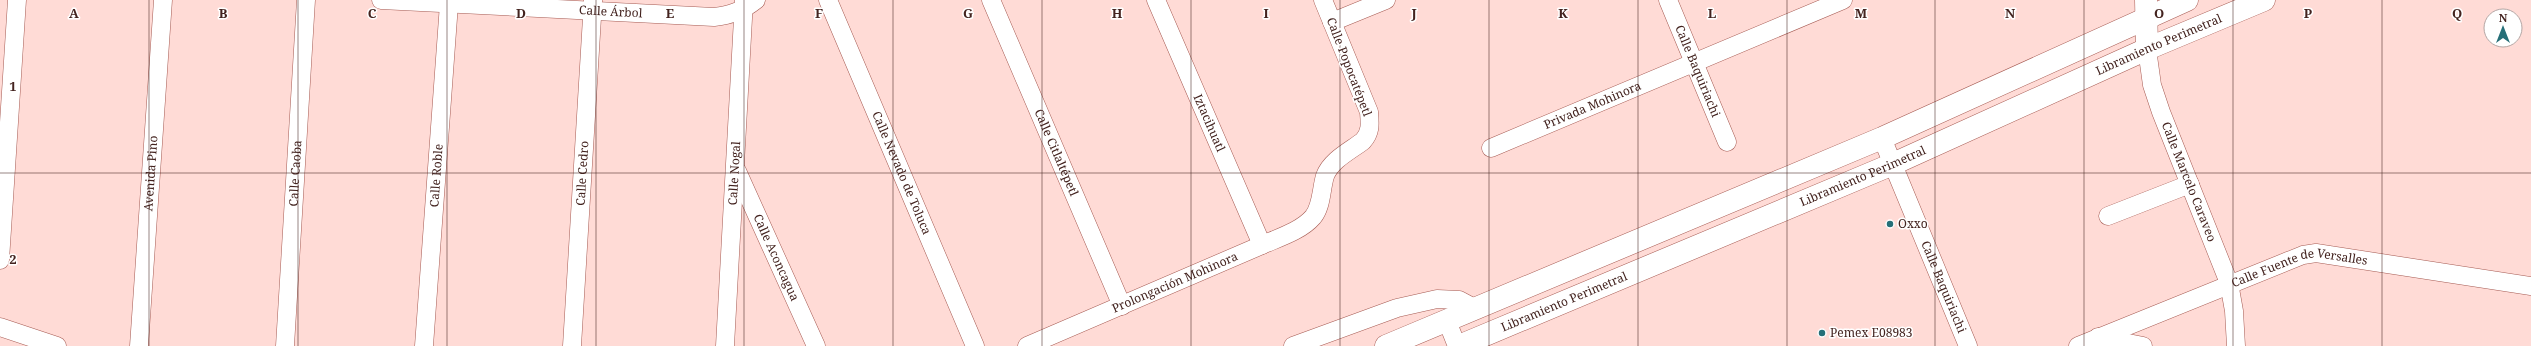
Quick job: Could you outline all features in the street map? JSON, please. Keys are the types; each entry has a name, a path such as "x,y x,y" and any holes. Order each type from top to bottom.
{"main road":[{"path":"1386,346 1882,138 2146,9 2187,0"},
{"name":"Libramiento Perimetral","path":"1458,346 1893,164 2147,50 2264,0"},
{"name":"Calle Marcelo Caraveo","path":"2146,9 2147,50"}],"street":[{"path":"0,260 17,0"},
{"name":"Avenida Pino","path":"139,346 163,0"},
{"name":"Calle Caoba","path":"285,346 306,0"},
{"name":"Calle Árbol","path":"381,0 449,4 592,6 714,17 731,15 748,3"},
{"name":"Calle Nevado de Toluca","path":"828,0 975,346"},
{"name":"Calle Citlaltépetl","path":"991,0 1122,306"},
{"name":"Iztacihuatl","path":"1156,0 1262,245"},
{"name":"Calle Popocatépetl","path":"1317,211 1325,176 1330,167 1363,141 1367,136 1370,124 1369,112 1323,0"},
{"path":"1332,22 1386,0"},
{"name":"Calle Baquiriachi","path":"1668,0 1727,142"},
{"path":"1694,63 1843,0"},
{"name":"Calle Nogal","path":"725,346 748,3"},
{"name":"Calle Roble","path":"424,346 449,4"},
{"name":"Calle Cedro","path":"572,346 592,6"},
{"name":"Calle Marcelo Caraveo","path":"2147,50 2152,85 2229,283 2234,310 2236,346"},
{"name":"Privada Mohinora","path":"1491,148 1694,63"},
{"name":"Calle Baquiriachi","path":"1882,138 1968,346"},
{"name":"Calle Aconcagua","path":"736,168 816,346"},
{"path":"2108,216 2190,184"},
{"name":"Prolongación Mohinora","path":"1027,346 1262,245 1302,226 1317,211"},
{"name":"Calle Fuente de Versalles","path":"2078,346 2229,283 2303,255 2316,253 2531,286"},
{"path":"1293,346 1397,308 1437,299 1459,300 1476,309"},
{"path":"1447,321 1458,346"},
{"path":"0,327 57,346"},
{"path":"2098,337 2143,346"}],"place":[{"name":"Oxxo","path":"1890,224"},
{"name":"Pemex E08983","path":"1822,333"}]}
